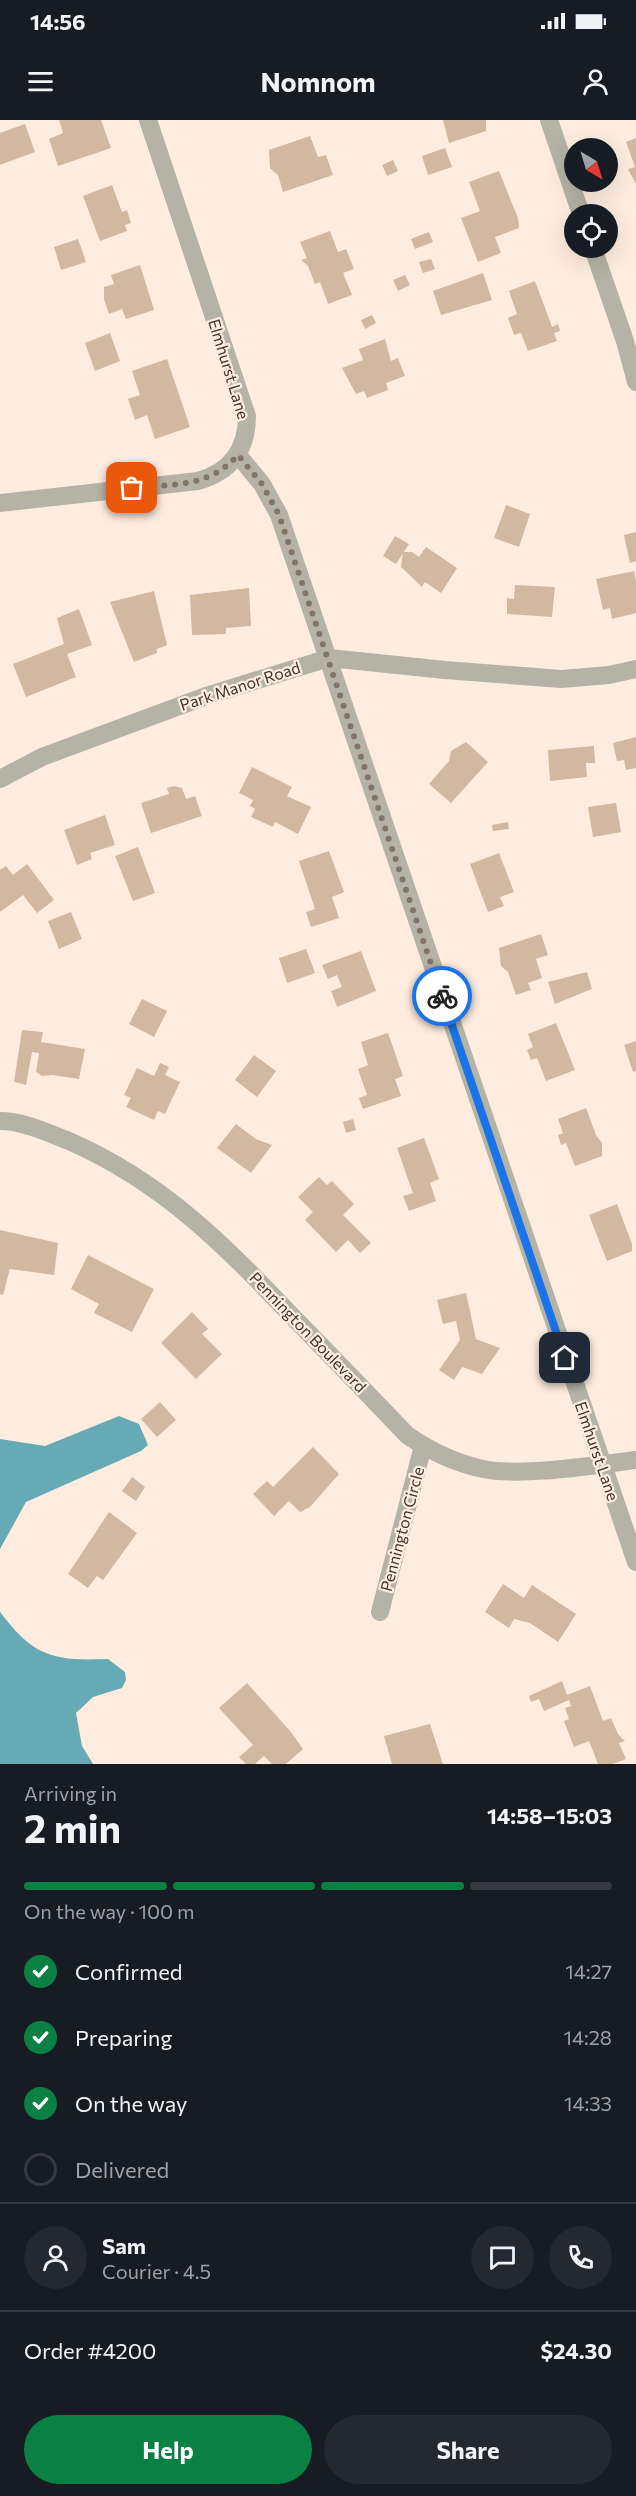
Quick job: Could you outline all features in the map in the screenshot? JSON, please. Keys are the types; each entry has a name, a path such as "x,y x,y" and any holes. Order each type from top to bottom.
{"street":[{"name":"Elmhurst Lane","path":"148,120 247,416 247,431 238,455 262,484 279,515 636,1562"},
{"path":"549,120 578,204"},
{"path":"596,258 625,340 636,382"},
{"path":"0,503 198,481 226,469 238,455"},
{"name":"Park Manor Road","path":"0,779 42,757 209,695 329,658 561,679 609,675 636,669"},
{"name":"Pennington Boulevard","path":"0,1121 50,1133 92,1151 137,1177 184,1210 227,1248 407,1435 423,1446 453,1461 484,1469 517,1471 636,1460"},
{"name":"Pennington Circle","path":"380,1612 423,1446"}],"water":[{"path":"119,1416 139,1424 148,1445 141,1451 26,1502 0,1549 0,1439 45,1446"},
{"path":"0,1612 23,1639 46,1653 73,1659 108,1659 125,1672 126,1680 122,1688 93,1697 76,1713 82,1746 93,1764 0,1764"}],"building":[{"path":"59,120 101,120 111,148 58,166 49,139 63,133"},
{"path":"443,120 486,120 486,131 449,143"},
{"path":"25,124 35,152 0,165 0,133"},
{"path":"310,136 318,157 326,155 333,175 283,192 278,175 270,168 269,150"},
{"path":"636,138 636,184 628,169 635,167 626,142"},
{"path":"445,148 452,167 428,175 422,156"},
{"path":"393,160 398,171 387,176 382,165"},
{"path":"499,171 518,218 519,228 495,237 501,253 478,262 461,218 480,211 469,182"},
{"path":"112,185 122,212 127,210 131,223 125,225 127,231 100,241 83,196"},
{"path":"330,231 338,252 346,249 354,269 343,273 352,295 328,304 320,282 315,284 308,266 301,260 307,258 300,242"},
{"path":"429,232 433,242 415,249 411,239"},
{"path":"78,239 86,262 61,270 54,247"},
{"path":"431,259 435,269 423,273 419,262"},
{"path":"140,265 154,310 126,319 122,309 109,314 104,299 104,287 114,284 111,275"},
{"path":"483,273 492,300 441,315 433,291"},
{"path":"405,275 410,285 398,291 393,280"},
{"path":"535,281 552,327 558,324 560,331 554,333 557,341 528,351 521,333 514,335 508,318 517,314 509,291"},
{"path":"372,315 376,323 365,329 361,320"},
{"path":"110,333 120,361 95,371 85,343"},
{"path":"385,339 391,361 398,358 405,376 386,383 388,390 367,398 364,391 356,394 342,368 363,360 359,349"},
{"path":"167,359 190,427 155,439 147,415 135,420 128,399 140,395 132,371"},
{"path":"506,505 530,514 519,547 494,538"},
{"path":"636,532 636,561 630,563 624,535"},
{"path":"395,536 409,544 396,564 383,556"},
{"path":"426,547 457,568 441,593 425,582 422,587 401,567 403,552 412,552 419,557"},
{"path":"634,571 636,613 612,619 610,608 603,610 596,579"},
{"path":"515,585 555,587 552,617 507,614 507,598 514,599"},
{"path":"249,588 251,626 226,628 226,634 192,635 190,595"},
{"path":"154,591 167,645 157,649 157,653 134,662 110,602"},
{"path":"79,609 92,645 67,654 76,677 26,697 13,664 64,644 57,618"},
{"path":"636,737 636,768 626,770 624,760 617,761 613,743"},
{"path":"466,742 488,762 451,803 429,784 449,761 451,751"},
{"path":"594,746 595,763 586,763 587,777 550,781 548,750"},
{"path":"252,767 292,787 287,796 311,807 298,834 275,822 273,827 251,817 255,809 250,806 253,800 239,793"},
{"path":"174,786 182,788 186,799 195,796 202,816 151,833 141,803 169,794 167,788"},
{"path":"616,803 621,832 593,837 588,807"},
{"path":"105,815 115,845 90,853 92,859 77,865 64,830"},
{"path":"508,822 509,829 493,831 492,825"},
{"path":"138,847 155,893 133,901 115,856"},
{"path":"329,851 344,892 332,897 339,918 311,927 306,912 315,909 299,861"},
{"path":"499,853 514,892 500,897 504,906 488,912 470,864"},
{"path":"27,864 54,900 37,913 23,895 0,912 0,870 6,866 13,875"},
{"path":"71,912 82,939 59,949 48,921"},
{"path":"541,934 548,955 536,959 542,978 528,983 531,990 516,995 508,972 501,966 499,948"},
{"path":"306,949 315,973 287,983 279,958"},
{"path":"361,951 376,991 337,1007 331,991 342,987 337,975 328,979 322,965"},
{"path":"587,972 592,989 555,1004 548,982"},
{"path":"142,999 167,1011 154,1037 129,1024"},
{"path":"556,1023 575,1070 546,1081 537,1058 531,1060 527,1050 533,1047 528,1034"},
{"path":"22,1030 43,1032 41,1042 85,1049 79,1079 52,1075 42,1076 36,1072 39,1053 32,1052 26,1085 14,1082"},
{"path":"388,1033 403,1076 395,1079 401,1096 363,1109 359,1098 367,1095 358,1069 368,1065 361,1042"},
{"path":"636,1041 636,1071 633,1072 624,1045"},
{"path":"254,1055 276,1071 257,1097 235,1080"},
{"path":"160,1063 169,1067 165,1075 180,1082 165,1114 158,1111 154,1120 126,1107 131,1098 124,1095 137,1068 154,1076"},
{"path":"586,1108 596,1135 602,1143 602,1156 575,1166 566,1143 561,1145 558,1135 563,1133 558,1119"},
{"path":"353,1119 356,1130 346,1133 343,1122"},
{"path":"236,1124 256,1139 272,1145 251,1173 217,1148"},
{"path":"424,1138 439,1179 430,1183 436,1201 409,1211 403,1196 413,1193 397,1148"},
{"path":"319,1177 327,1185 332,1181 354,1204 343,1215 371,1243 360,1253 348,1240 336,1252 305,1220 313,1212 298,1197"},
{"path":"617,1204 632,1244 632,1251 607,1261 589,1215"},
{"path":"0,1230 58,1243 54,1275 10,1269 3,1295 0,1294"},
{"path":"88,1255 154,1289 132,1332 94,1313 99,1304 71,1289"},
{"path":"466,1293 476,1339 500,1348 482,1374 462,1367 454,1380 439,1370 460,1340 456,1321 443,1324 437,1300"},
{"path":"192,1312 208,1329 202,1334 222,1354 196,1379 161,1343"},
{"path":"160,1402 176,1420 157,1437 141,1419"},
{"path":"313,1447 339,1474 310,1507 300,1512 289,1501 274,1516 253,1494 267,1481 273,1487"},
{"path":"132,1477 145,1487 136,1501 122,1491"},
{"path":"109,1512 137,1533 103,1580 97,1576 88,1588 68,1574"},
{"path":"503,1584 524,1598 532,1585 576,1614 558,1642 530,1623 514,1619 509,1628 485,1612"},
{"path":"562,1681 567,1695 590,1686 603,1721 611,1718 618,1734 625,1741 619,1743 626,1759 613,1764 598,1764 589,1741 574,1747 564,1721 569,1719 565,1708 571,1706 569,1700 544,1711 539,1699 531,1702 529,1696"},
{"path":"247,1683 291,1732 303,1749 286,1764 272,1764 264,1756 255,1764 246,1764 239,1757 253,1745 219,1708"},
{"path":"430,1724 443,1764 392,1764 384,1736"}],"way so far":[{"path":"132,488 209,478 226,469 238,455 262,484 279,515 315,617 442,996"}],"route":[{"path":"442,996 565,1358"}]}
